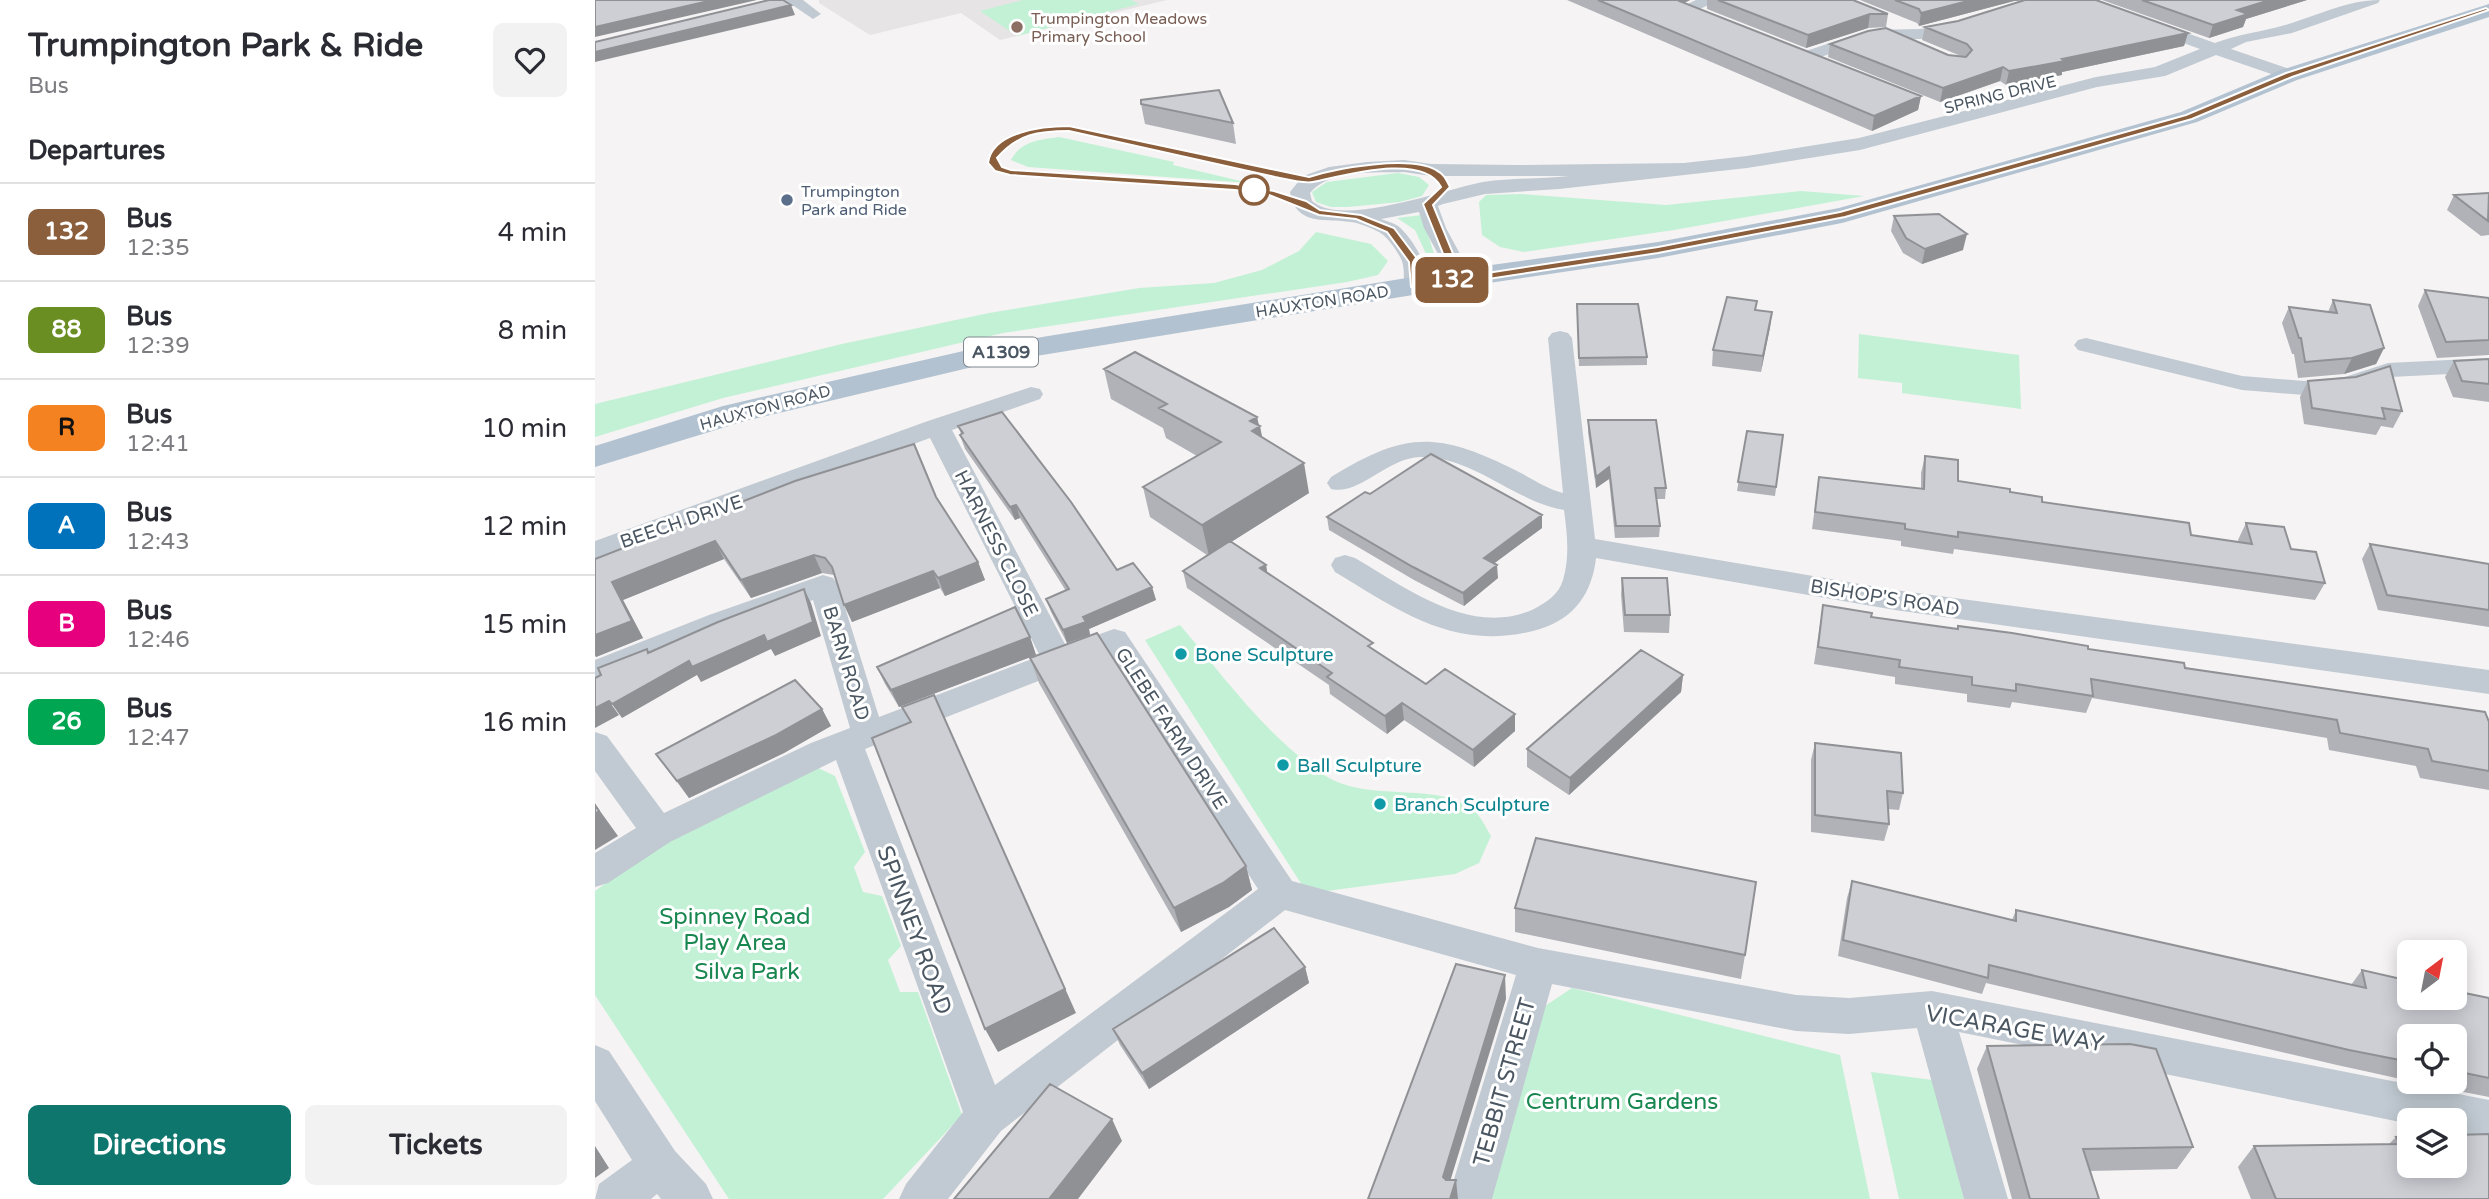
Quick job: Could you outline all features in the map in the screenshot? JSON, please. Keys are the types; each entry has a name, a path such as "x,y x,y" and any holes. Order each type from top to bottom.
{"main road":[{"name":"HAUXTON ROAD","path":"595,457 735,413 981,356 1462,278 1658,250 1842,215 2189,117 2289,75 2486,13"}],"street":[{"path":"793,0 813,15"},
{"path":"1711,0 1685,9 1736,29"},
{"path":"1806,57 1893,26 1903,41 1922,42 1948,29 2039,0"},
{"path":"2079,0 2289,75"},
{"path":"2239,32 2315,5 2341,0"},
{"path":"1358,217 1486,188 1559,183 1747,162 1895,135 2096,82 2159,72 2242,38 2286,30 2372,0"},
{"path":"1787,49 1831,67"},
{"name":"SPRING DRIVE","path":"1927,106 1939,111 2008,90 2150,59"},
{"path":"1416,287 1414,261 1390,230 1358,217 1310,210 1303,203 1300,192 1310,180 1329,173 1404,166 1431,170 1680,168"},
{"path":"1431,170 1440,177 1445,187 1432,202 1435,228 1462,278"},
{"path":"1345,565 1429,613 1479,629 1521,626 1547,615 1567,602 1581,575 1582,546 1560,338"},
{"path":"2086,345 2242,383 2304,388 2349,384 2388,370 2489,365"},
{"path":"937,426 1031,394"},
{"name":"BEECH DRIVE","path":"595,551 767,491 937,426"},
{"name":"HARNESS CLOSE","path":"937,426 1058,660"},
{"path":"1341,483 1384,457 1413,450 1441,449 1471,457 1556,502 1578,503"},
{"name":"BISHOP'S ROAD","path":"1582,546 1895,600 2489,682"},
{"name":"BARN ROAD","path":"595,673 720,622 823,586 857,737"},
{"name":"GLEBE FARM DRIVE","path":"595,872 658,832 857,737 1114,640 1280,893"},
{"name":"SPINNEY ROAD","path":"857,737 986,1117"},
{"path":"595,745 658,832"},
{"path":"921,1199 986,1117 1280,893 1538,965"},
{"name":"VICARAGE WAY","path":"1538,965 1795,1013 1849,1016 1932,1009 2489,1120"},
{"name":"TEBBIT STREET","path":"1469,1199 1538,965"},
{"path":"1932,1009 1986,1199"},
{"path":"595,1064 660,1166 691,1199"},
{"path":"614,1199 660,1166"}],"shaded area":[{"name":"Trumpington Meadows Primary School","path":"819,0 1167,0 1000,40 961,13 870,35 819,3"}],"green space":[{"path":"1023,0 1131,0 1139,4 1017,36 980,11"},
{"path":"1059,137 1174,162 1173,165 1249,183 1028,167 1011,160 1025,145"},
{"path":"1398,173 1419,177 1429,185 1422,196 1400,202 1331,207 1316,202 1312,192 1327,182"},
{"path":"1801,191 1864,196 1674,230 1524,252 1500,247 1482,235 1479,202 1486,195 1521,194 1666,205"},
{"path":"1422,215 1435,257 1428,258 1415,230 1397,218"},
{"path":"1316,232 1371,244 1388,261 1378,275 1347,282 1003,333 723,398 595,437 595,404 842,344 989,313 1139,288 1214,283 1262,270 1299,251"},
{"path":"1859,334 2019,355 2021,409 1902,393 1902,383 1858,378"},
{"path":"1180,625 1283,743 1324,775 1342,784 1361,788 1440,796 1458,801 1473,810 1491,836 1479,863 1455,874 1319,892 1302,885 1145,640"},
{"name":"Silva Park","path":"814,766 835,776 865,852 854,867 863,892 882,896 901,946 888,960 900,992 918,992 962,1115 883,1199 729,1199 595,995 595,891 647,855 701,823"},
{"name":"Centrum Gardens","path":"1572,988 1840,1055 1870,1199 1490,1199 1545,1006"},
{"path":"1871,1072 1933,1080 1964,1199 1899,1199"}],"building":[{"path":"595,0 713,0 595,27"},
{"path":"769,0 783,0 791,5 595,52 595,42"},
{"path":"1598,0 1678,0 1921,96 1874,116"},
{"path":"1718,0 1853,0 1888,14 1870,14 1808,35"},
{"path":"1895,0 1972,0 1921,13 1919,9"},
{"path":"2025,0 2096,0 2188,33 2062,59 2065,61 2009,71 2003,67 1943,88 1830,44 1886,28 1948,55 1966,57 1972,50 1967,44 1925,27 1958,21"},
{"path":"2142,0 2270,0 2237,10 2248,14 2213,25"},
{"path":"1219,90 1233,123 1141,104 1141,100"},
{"path":"2489,193 2488,221 2454,195"},
{"path":"1939,214 1967,234 1925,249 1906,238 1894,216"},
{"path":"2425,290 2489,298 2489,340 2446,342"},
{"path":"1727,297 1757,301 1755,310 1772,312 1763,356 1713,350"},
{"path":"2333,300 2370,305 2384,348 2352,358 2305,362 2301,338 2289,307 2337,313"},
{"path":"1577,304 1638,304 1647,357 1579,358"},
{"path":"1135,352 1257,417 1250,421 1260,426 1252,431 1304,463 1202,525 1143,487 1221,442 1159,408 1167,404 1104,369"},
{"path":"2489,359 2489,384 2462,381 2454,361"},
{"path":"2390,366 2402,411 2382,408 2385,419 2312,408 2308,381 2356,377"},
{"path":"1002,412 1071,502 1117,570 1133,563 1152,587 1083,617 1086,622 1063,630 1046,599 1069,589 1016,505 1010,507 960,435 963,433 958,426"},
{"path":"1588,420 1656,420 1666,488 1655,488 1660,526 1616,526 1609,467 1596,477"},
{"path":"1747,431 1783,435 1776,487 1738,482"},
{"path":"914,444 936,497 978,562 938,578 933,571 844,605 832,567 825,558 814,555 741,580 715,541 612,582 632,621 595,635 595,559 795,481"},
{"path":"1431,454 1542,515 1484,558 1497,565 1463,593 1327,517 1365,492 1370,494"},
{"path":"1925,456 1958,460 1958,481 2042,497 2042,502 2189,523 2191,535 2252,544 2246,523 2284,527 2291,549 2316,552 2325,583 1958,532 1958,537 1905,529 1905,524 1815,512 1819,477 1924,489"},
{"path":"1230,541 1266,565 1260,568 1373,643 1368,646 1426,684 1445,669 1515,714 1473,750 1402,703 1385,716 1327,677 1332,673 1183,571"},
{"path":"2370,544 2489,564 2489,610 2387,595"},
{"path":"1622,578 1667,578 1670,615 1625,615"},
{"path":"804,589 813,622 767,642 764,635 692,667 689,661 612,704 609,701 595,708 595,678 601,675 598,668 647,649 648,653 718,622"},
{"path":"1823,605 1872,613 1871,617 1958,629 1958,626 2012,633 2088,646 2088,649 2184,663 2185,668 2485,712 2489,722 2489,771 2432,761 2428,749 2340,733 2337,720 2091,679 2093,696 2016,684 2016,691 1972,685 1972,677 1899,667 1900,660 1818,647"},
{"path":"1015,607 1030,637 891,690 877,667"},
{"path":"1097,633 1246,866 1223,883 1174,908 1030,658"},
{"path":"1641,650 1683,675 1570,778 1527,749"},
{"path":"795,680 822,709 774,736 677,781 656,754"},
{"path":"934,695 1065,989 985,1029 872,738 911,722 902,707"},
{"path":"1815,743 1901,753 1903,793 1887,791 1889,824 1815,815"},
{"path":"1536,838 1756,882 1745,955 1515,908"},
{"path":"1852,881 2016,921 2016,910 2366,988 2362,970 2397,978 2397,1010 2467,1010 2467,993 2489,998 2489,1078 2467,1073 2467,1024 2397,1024 2397,1059 1989,965 1988,978 1843,940"},
{"path":"1274,928 1305,967 1142,1073 1113,1029"},
{"path":"1456,964 1505,975 1443,1177 1446,1180 1456,1180 1450,1199 1368,1199"},
{"path":"2130,1044 2156,1049 2193,1147 2083,1149 2099,1199 2030,1199 1987,1046"},
{"path":"1050,1084 1112,1119 1049,1199 954,1199"},
{"path":"2489,1134 2489,1199 2276,1199 2254,1146 2397,1144 2397,1178 2467,1178 2467,1135"}],"bus line":[{"name":"132","path":"1449,256 1427,204 1436,199 1445,187 1440,177 1431,170 1404,166 1367,168 1329,173 1310,180 1069,128 1052,128 1019,135 1008,141 993,157 993,163 999,169 1010,172 1235,187 1271,193 1303,203 1310,210 1358,217 1390,230 1414,261 1416,287 1658,250 1842,215 2189,117 2289,75 2489,10"}],"place":[{"name":"Trumpington Meadows Primary School","path":"1017,27"},
{"name":"Trumpington Park and Ride","path":"787,200"},
{"name":"Bone Sculpture","path":"1181,654"},
{"name":"Ball Sculpture","path":"1283,765"},
{"name":"Branch Sculpture","path":"1380,804"}],"park label":[{"name":"Spinney Road Play Area","path":"735,929"}]}
